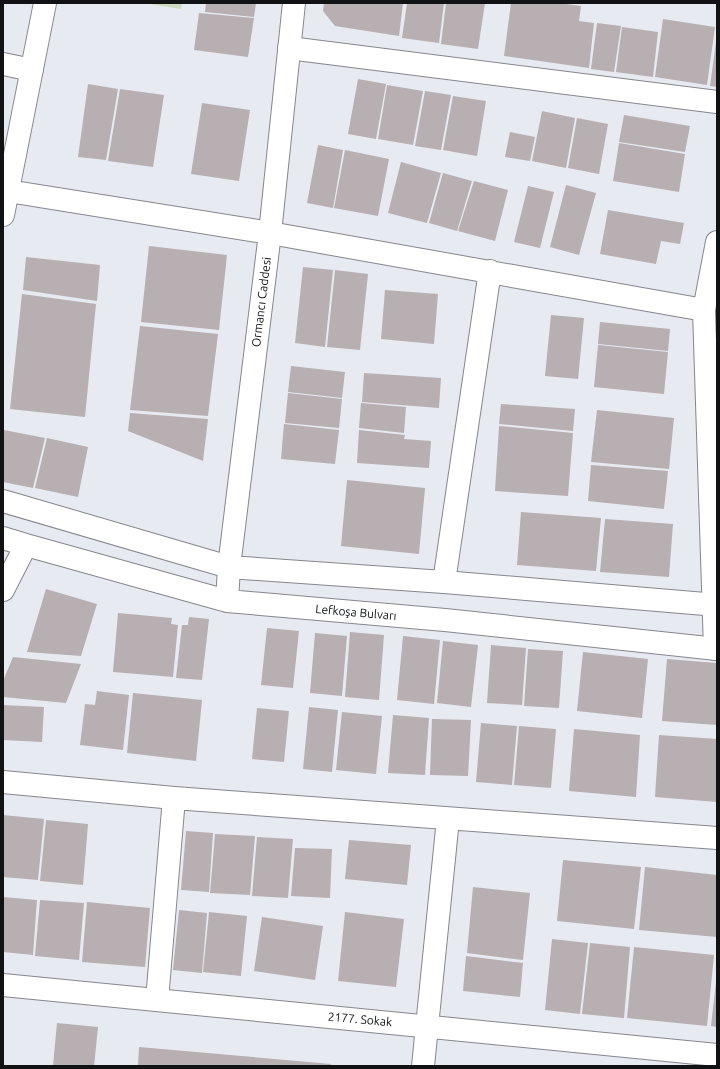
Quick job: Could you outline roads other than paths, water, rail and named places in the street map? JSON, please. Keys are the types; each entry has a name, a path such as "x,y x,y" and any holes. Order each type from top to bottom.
{"street":[{"path":"3,215 45,3"},
{"name":"Ormancı Caddesi","path":"226,601 270,232 294,3"},
{"path":"290,48 717,102"},
{"path":"3,64 32,70"},
{"path":"8,191 270,232 704,310"},
{"path":"716,649 716,605 704,310 717,242"},
{"path":"444,582 490,271"},
{"path":"3,501 229,567 444,582 716,605"},
{"name":"Lefkoşa Bulvarı","path":"3,538 226,601 445,620 716,649"},
{"path":"3,590 26,545"},
{"path":"3,782 174,798 717,838"},
{"path":"157,1000 174,798"},
{"path":"423,1066 448,819"},
{"name":"2177. Sokak","path":"3,985 717,1055"}]}
